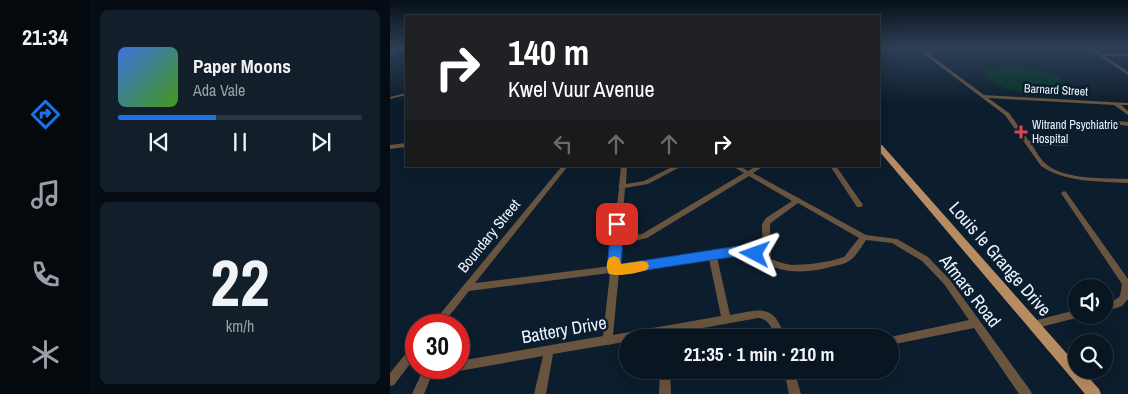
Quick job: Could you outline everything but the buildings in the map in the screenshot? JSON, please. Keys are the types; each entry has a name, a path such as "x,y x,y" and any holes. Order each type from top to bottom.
{"main road":[{"name":"Louis le Grange Drive","path":"880,148 1094,394"}],"street":[{"path":"943,66 1007,114 1044,165 1052,172 1128,181"},
{"path":"1116,66 1128,74"},
{"path":"390,98 405,94"},
{"name":"Barnard Street","path":"983,96 1128,104"},
{"path":"1116,103 1128,113"},
{"path":"1117,123 1128,124"},
{"path":"1028,143 1066,144"},
{"path":"390,147 405,145"},
{"name":"Boundary Street","path":"445,314 564,167"},
{"path":"608,341 615,243 624,167"},
{"path":"621,186 646,183 677,167"},
{"name":"Afmars Road","path":"737,167 864,237 894,241 925,259 939,272 1026,394"},
{"path":"615,243 644,236 759,167"},
{"path":"834,167 858,205"},
{"path":"1064,193 1126,283 1128,292 1125,298 1113,305"},
{"path":"766,261 766,224 798,200"},
{"path":"467,288 568,274 614,270 744,251 753,253 766,261 792,269 841,261 852,255 864,237"},
{"path":"713,256 726,320"},
{"name":"Battery Drive","path":"686,329 758,314 765,315 774,321 777,329"},
{"path":"1033,325 1068,316"},
{"path":"899,339 976,323"},
{"name":"Battery Drive","path":"470,364 619,340"},
{"path":"540,394 550,351"},
{"path":"390,381 405,363"},
{"path":"418,394 425,379"},
{"path":"664,379 665,394"},
{"path":"791,379 795,394"}],"green space":[{"path":"1000,67 1026,68 1047,72 1062,81 1066,87 1060,92 1050,94 1025,93 1012,90 985,75 989,69"}],"slow traffic":[{"path":"614,261 614,270 642,266"}],"place":[{"name":"Witrand Psychiatric Hospital","path":"1021,132"}],"route":[{"path":"617,224 614,270 738,251 755,254"}]}
